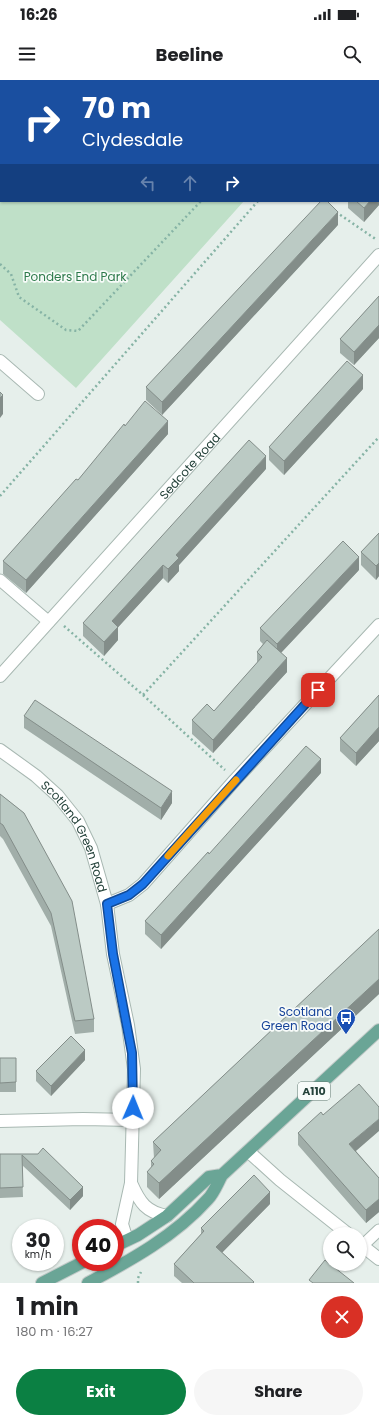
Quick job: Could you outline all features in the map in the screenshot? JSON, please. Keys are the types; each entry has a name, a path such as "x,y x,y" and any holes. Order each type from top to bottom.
{"main road":[{"name":"A110","path":"88,1283 134,1259 173,1232 209,1198 222,1175 249,1152 379,1030"},
{"name":"A110","path":"124,1242 138,1235 167,1216 208,1177 222,1175"},
{"path":"127,1240 130,1246 135,1248 173,1232"},
{"path":"42,1283 72,1268"}],"street":[{"name":"Sedcote Road","path":"0,676 379,255"},
{"path":"0,361 38,394"},
{"path":"107,904 129,895 143,884 235,780 379,625"},
{"name":"Scotland Green Road","path":"0,750 36,776 58,796 78,821 90,848 107,904 113,954 132,1053 131,1183 122,1224 127,1240"},
{"path":"0,1121 83,1119 132,1120"},
{"path":"249,1152 280,1180 339,1227"},
{"name":"Scotland Green Road","path":"131,1183 138,1200 153,1213 167,1216"},
{"path":"367,1250 379,1259"}],"lane":[{"path":"0,580 51,619"},
{"path":"367,1240 379,1230"}],"path":[{"path":"0,264 11,274 19,297 66,330 78,332 199,202"},
{"path":"0,496 257,202"},
{"path":"333,210 379,241"},
{"path":"143,695 379,437"},
{"path":"51,619 143,695 235,780"},
{"path":"138,1283 138,1278 143,1268"}],"green space":[{"name":"Ponders End Park","path":"0,202 243,202 76,388 0,320"}],"building":[{"path":"320,202 328,202 338,212 162,402 146,387"},
{"path":"357,202 369,202 364,208"},
{"path":"379,296 379,325 354,352 340,339"},
{"path":"347,361 363,375 284,461 269,447"},
{"path":"145,401 168,421 26,580 3,561 76,479 78,480"},
{"path":"249,440 266,456 176,555 179,558 168,569 163,565 112,621 118,627 104,642 83,623"},
{"path":"379,533 379,563 376,566 361,552"},
{"path":"343,541 359,557 277,644 260,628"},
{"path":"267,640 287,658 213,740 192,720 207,704 214,711 262,657 257,652"},
{"path":"379,695 379,727 356,753 340,738"},
{"path":"35,700 172,791 161,808 24,716"},
{"path":"306,746 321,759 161,935 145,921 208,852 209,854"},
{"path":"0,794 24,813 72,901 94,1019 75,1021 51,913 3,825 0,823"},
{"path":"379,929 379,979 159,1183 147,1172 154,1164 151,1161 161,1150 153,1142"},
{"path":"71,1036 85,1050 51,1086 36,1071"},
{"path":"0,1058 16,1058 16,1082 0,1083"},
{"path":"359,1084 379,1107 379,1119 349,1144 379,1178 379,1199 366,1210 298,1133 321,1112 323,1115"},
{"path":"43,1148 83,1187 70,1200 22,1155 23,1187 0,1188 0,1154 38,1154"},
{"path":"254,1175 270,1192 216,1247 254,1282 194,1283 174,1264 204,1231 201,1228"},
{"path":"323,1262 323,1271 339,1271 354,1283 313,1283 309,1280"}],"slow traffic":[{"path":"168,856 236,780"}],"place":[{"name":"Scotland Green Road","path":"346,1035"}],"route":[{"path":"133,1108 134,1069 132,1053 128,1025 113,954 107,904 129,895 143,884 235,780 318,690"}]}
